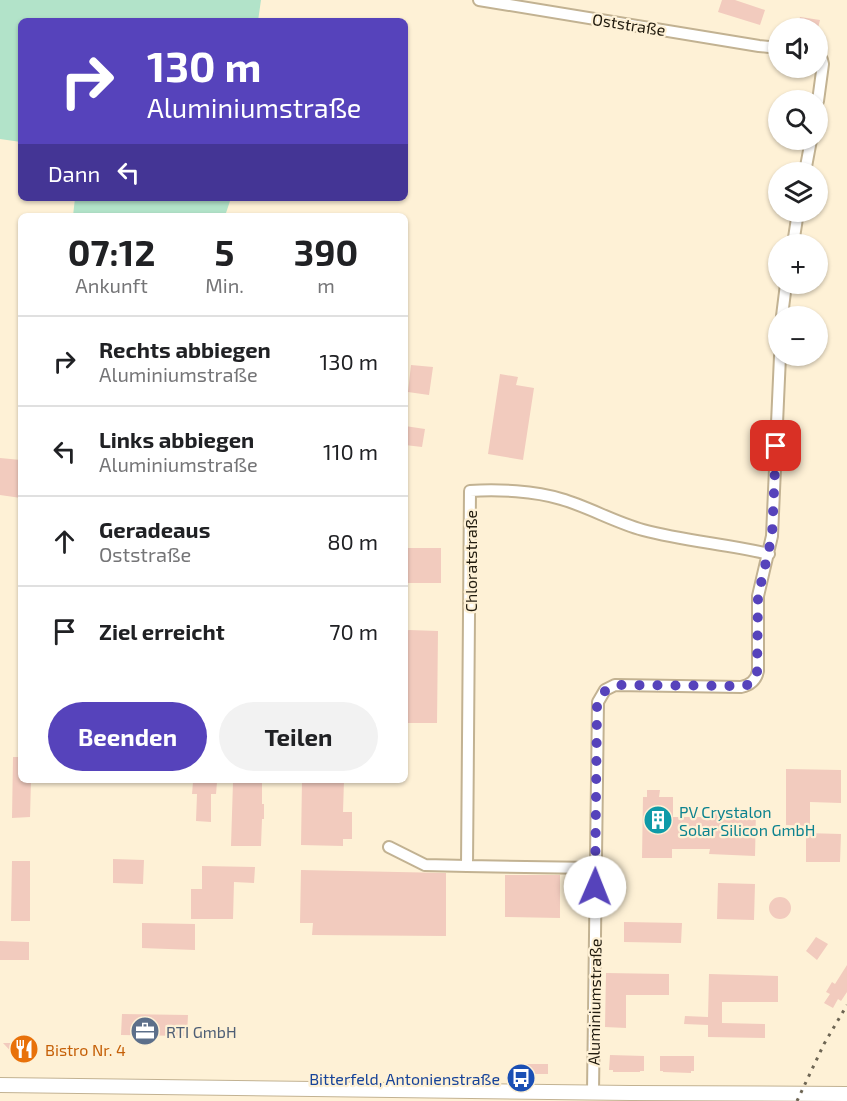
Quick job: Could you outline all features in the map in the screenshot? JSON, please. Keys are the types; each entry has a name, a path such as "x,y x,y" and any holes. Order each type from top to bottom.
{"street":[{"name":"Oststraße","path":"479,0 768,47"},
{"path":"769,555 772,536 780,366"},
{"name":"Chloratstraße","path":"467,866 470,491 550,496 645,531 769,555"},
{"name":"Aluminiumstraße","path":"593,1092 597,706 605,690 615,685 736,687 753,682 758,671 758,596 769,555"},
{"path":"389,847 425,865 595,868"},
{"path":"0,1085 352,1095 593,1092 847,1094"}],"green space":[{"path":"0,0 261,0 258,18 18,18 18,142 0,139"},
{"path":"75,201 230,201 226,213 73,213"}],"building":[{"path":"722,0 735,0 765,10 760,25 718,12"},
{"path":"411,365 433,367 429,395 408,392"},
{"path":"500,374 518,377 516,385 534,388 523,460 488,454"},
{"path":"408,426 425,429 422,447 408,445"},
{"path":"0,458 18,460 18,498 0,495"},
{"path":"408,548 441,548 441,583 408,583"},
{"path":"408,630 438,631 437,723 408,723"},
{"path":"13,757 18,757 18,783 31,783 30,817 12,818"},
{"path":"786,769 841,770 841,803 810,802 810,826 786,825"},
{"path":"193,783 217,783 216,794 211,794 211,822 196,821 197,794 192,794"},
{"path":"233,783 262,783 264,819 262,819 261,846 231,846"},
{"path":"302,783 344,783 343,812 352,812 352,839 343,839 343,846 301,845"},
{"path":"647,790 660,790 659,797 673,797 673,817 710,817 710,812 756,811 755,856 709,854 710,849 672,849 672,858 642,858 643,797 647,797"},
{"path":"806,833 841,834 840,862 806,862"},
{"path":"113,859 144,860 143,884 113,883"},
{"path":"12,861 30,861 30,921 11,921"},
{"path":"202,866 255,867 254,883 234,882 233,919 191,919 191,889 202,889"},
{"path":"301,870 446,873 446,936 312,935 313,923 300,923"},
{"path":"505,875 560,875 560,918 505,917"},
{"path":"718,883 755,884 754,920 717,919"},
{"path":"776,897 784,897 791,904 791,912 784,919 776,919 769,912 769,904"},
{"path":"624,922 682,923 681,943 624,942"},
{"path":"142,923 195,924 195,950 142,948"},
{"path":"816,937 828,944 817,960 806,951"},
{"path":"0,941 29,942 29,960 0,960"},
{"path":"847,965 847,992 841,1001 838,999 833,1008 824,1003 830,994 826,992 832,982 835,984"},
{"path":"606,973 669,974 669,995 626,995 626,1028 605,1027"},
{"path":"709,974 778,976 778,1002 722,1002 722,1023 765,1024 765,1038 708,1037 708,1025 684,1024 685,1016 708,1017"},
{"path":"122,1014 188,1015 187,1036 121,1035"},
{"name":"Bistro Nr. 4","path":"20,1036 28,1036 28,1040 33,1045 33,1053 27,1059 17,1058 3,1043 20,1043"},
{"path":"610,1055 644,1056 644,1071 613,1072 609,1070"},
{"path":"660,1056 694,1056 694,1071 691,1073 660,1071"},
{"path":"525,1064 548,1064 548,1074 525,1074"}],"railway":[{"path":"797,1101 824,1044 847,1005"}],"place":[{"name":"PV Crystalon Solar Silicon GmbH","path":"658,820"},
{"name":"RTI GmbH","path":"145,1031"},
{"name":"Bistro Nr. 4","path":"24,1049"},
{"name":"Bitterfeld, Antonienstraße","path":"521,1078"}],"route":[{"path":"595,887 597,706 602,694 615,685 745,686 753,682 757,675 758,596 772,536 776,446"}]}
